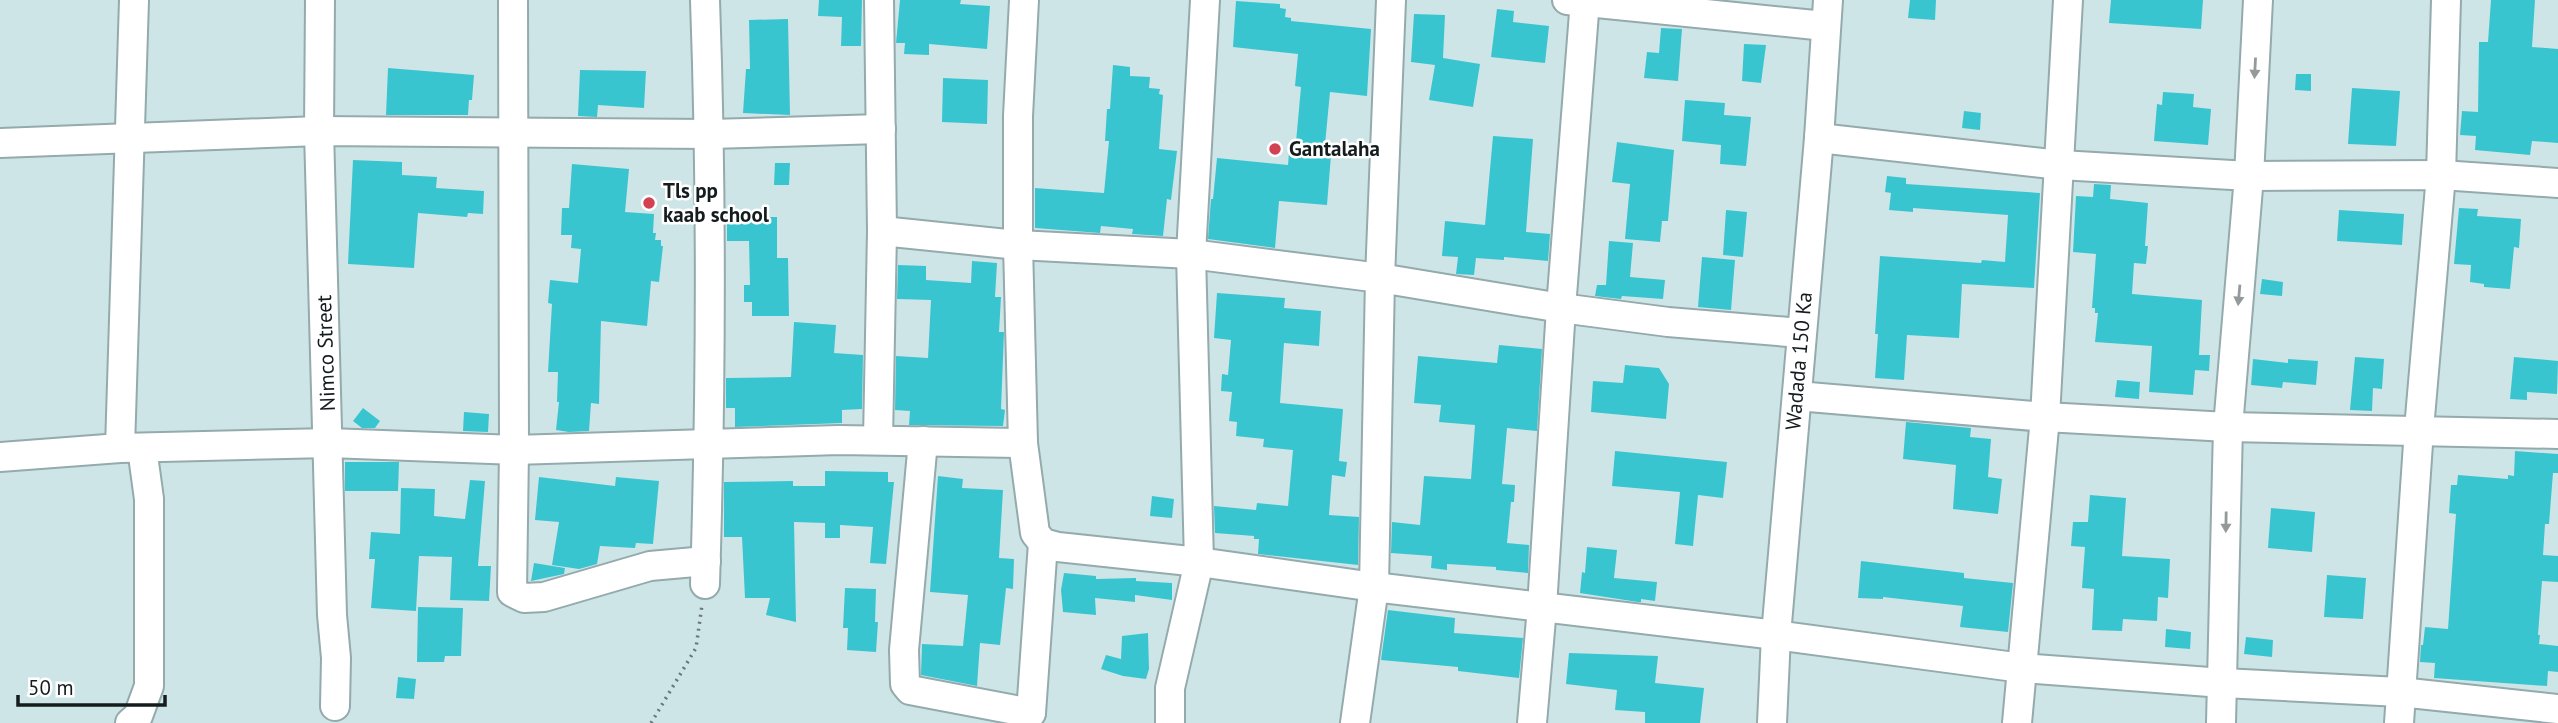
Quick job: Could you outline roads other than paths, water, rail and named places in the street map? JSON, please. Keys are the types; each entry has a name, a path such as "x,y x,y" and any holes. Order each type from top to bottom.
{"street":[{"path":"130,723 138,716 149,686 149,499 131,448 131,137 135,0"},
{"name":"Nimco Street","path":"320,0 319,131 332,615 336,657 335,706"},
{"path":"513,0 512,592 524,598 544,597 650,566 706,572 710,444 710,134 705,0"},
{"path":"878,440 882,231 879,0"},
{"path":"1024,0 1018,116 1023,443 1035,533 1043,543 2022,668 2223,683 2400,692 2558,709"},
{"path":"1170,723 1170,688 1199,562 1191,254 1205,0"},
{"path":"1355,723 1374,587 1380,278 1391,0"},
{"path":"2017,723 2045,417 2068,0"},
{"path":"2221,723 2228,426 2249,176 2258,0"},
{"path":"2399,723 2419,429 2441,175 2446,0"},
{"path":"1532,723 1542,607 1578,1 1827,13"},
{"name":"Wadada 150 Ka","path":"1772,723 1776,635 1819,138 1827,13"},
{"path":"0,143 319,131 710,134 881,129"},
{"path":"1819,138 2060,165 2249,176 2441,175 2558,183"},
{"path":"882,231 1018,245 1191,254 1380,278 1560,308 1668,322 1801,333"},
{"path":"1797,396 2045,417 2228,426 2558,434"},
{"path":"0,457 131,448 329,443 514,450 878,440 1023,443"},
{"path":"923,441 904,650 905,684 910,690 1027,718 1043,543"}],"place":[{"name":"Gantalaha","path":"1275,149"},
{"name":"Tls pp kaab school","path":"649,203"}]}
